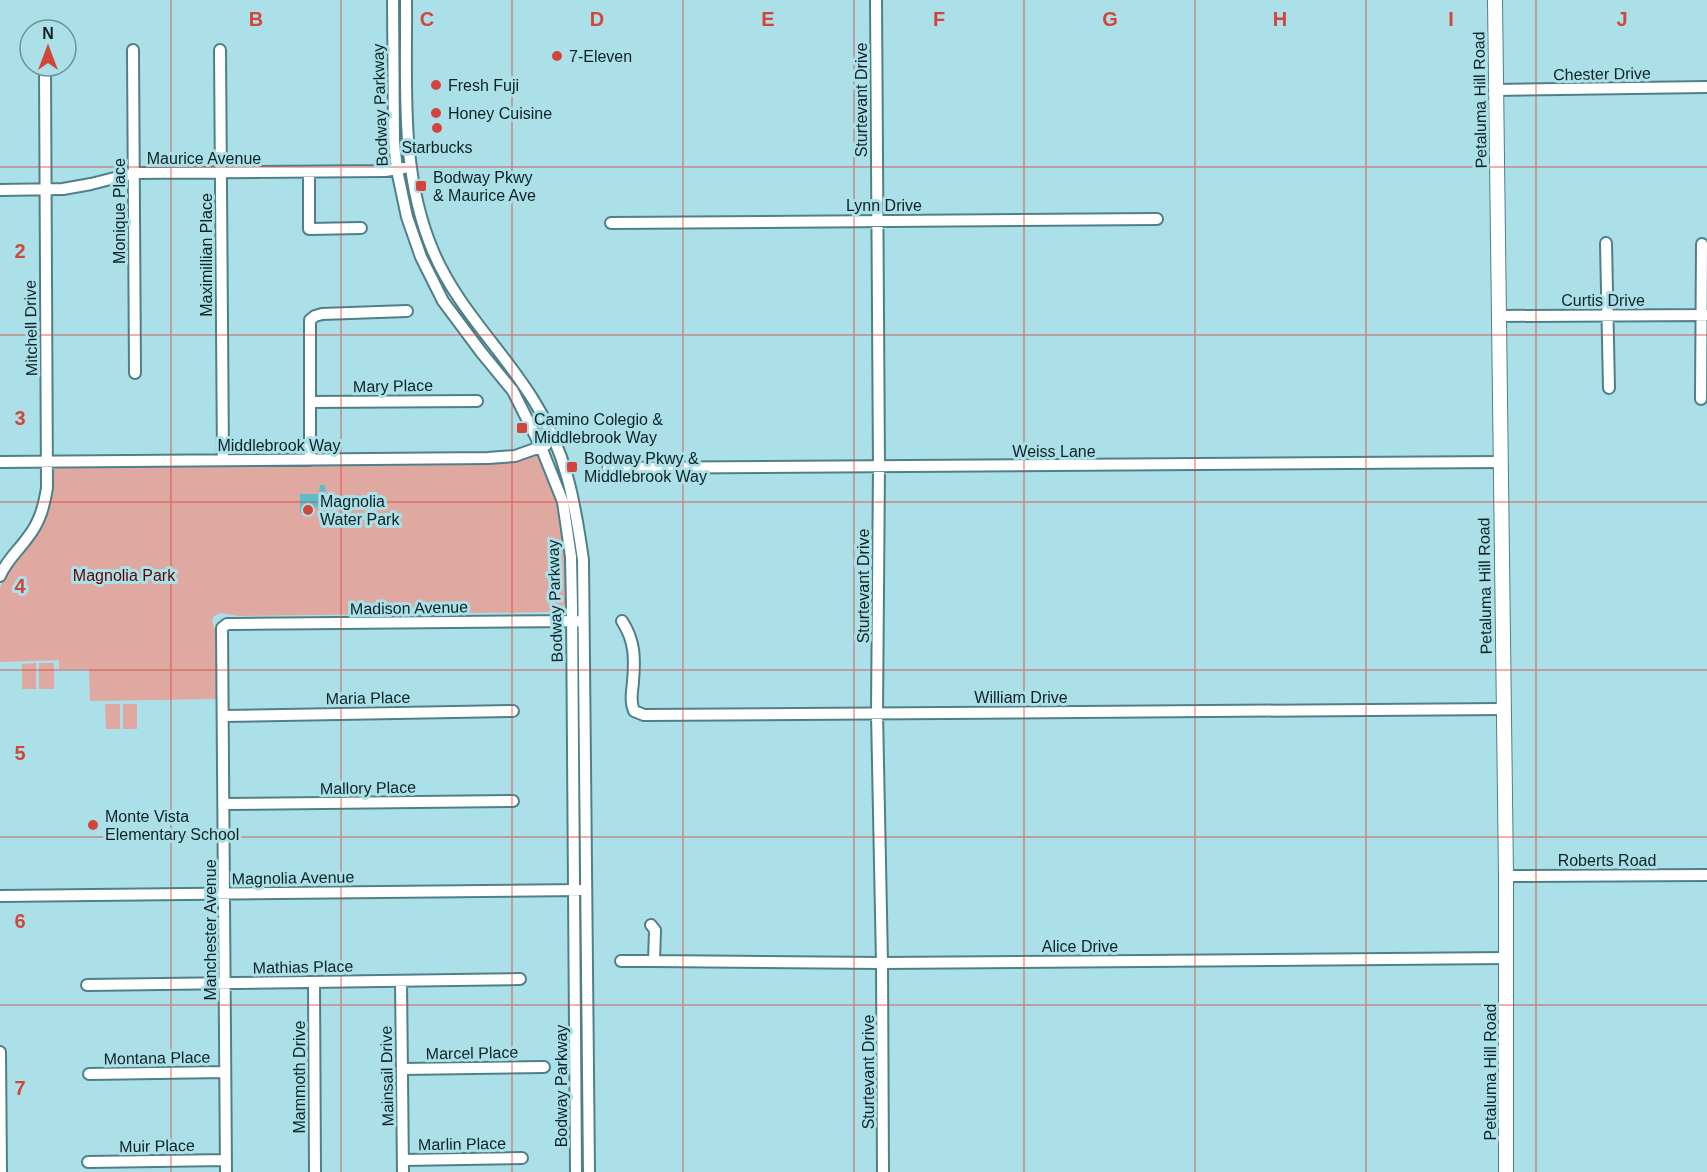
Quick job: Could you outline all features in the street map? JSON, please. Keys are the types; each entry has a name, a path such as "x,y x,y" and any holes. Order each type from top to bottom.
{"main road":[{"name":"Petaluma Hill Road","path":"1495,0 1507,958 1506,1172"}],"street":[{"name":"Bodway Parkway","path":"393,0 394,142 397,170 407,217 421,257 443,301 513,391 541,447 563,502 578,621 586,890 589,1172"},
{"name":"Bodway Parkway","path":"406,0 406,121 410,167 421,218 433,251 447,279 469,315 534,401 555,441 574,499 583,560 578,621 574,890 576,1172"},
{"name":"Sturtevant Drive","path":"876,0 879,467 877,713 883,1172"},
{"name":"Monique Place","path":"133,50 135,373"},
{"name":"Maximillian Place","path":"220,50 223,460"},
{"name":"Mitchell Drive","path":"1,570 29,537 44,509 48,461 45,78"},
{"name":"Chester Drive","path":"1497,90 1707,87"},
{"name":"Maurice Avenue","path":"0,190 45,190 91,184 134,173 309,172 397,170 410,167"},
{"path":"309,172 309,228 361,228"},
{"name":"Lynn Drive","path":"612,223 1157,219"},
{"path":"1606,243 1609,388"},
{"path":"1701,399 1704,315 1702,244"},
{"path":"310,460 310,320 322,314 407,311"},
{"name":"Curtis Drive","path":"1500,316 1704,315"},
{"name":"Mary Place","path":"310,402 477,400"},
{"name":"Middlebrook Way","path":"0,462 488,458 515,456 555,441"},
{"name":"Weiss Lane","path":"608,468 1501,462"},
{"name":"Madison Avenue","path":"234,624 578,621"},
{"name":"William Drive","path":"622,621 632,636 634,668 631,703 634,711 644,715 1503,709"},
{"name":"Manchester Avenue","path":"226,1166 221,633 222,628 227,624 234,624"},
{"name":"Maria Place","path":"223,716 513,711"},
{"name":"Mallory Place","path":"224,804 513,801"},
{"name":"Roberts Road","path":"1506,876 1707,875"},
{"name":"Magnolia Avenue","path":"0,896 586,890"},
{"path":"651,925 655,930 654,962"},
{"name":"Alice Drive","path":"621,961 882,963 1507,958"},
{"name":"Mathias Place","path":"87,985 520,979"},
{"name":"Mainsail Drive","path":"401,981 403,1172"},
{"name":"Mammoth Drive","path":"314,982 315,1172"},
{"path":"0,1052 1,1172"},
{"name":"Marcel Place","path":"402,1069 544,1067"},
{"name":"Montana Place","path":"89,1074 225,1072"},
{"name":"Marlin Place","path":"403,1160 522,1158"},
{"name":"Muir Place","path":"88,1162 226,1166"}],"green space":[{"name":"Magnolia Park","path":"529,453 539,455 541,458 552,483 557,503 569,586 567,602 558,612 239,616 221,613 214,616 212,621 216,633 216,699 90,701 89,669 59,669 59,660 0,662 0,588 5,575 42,521 52,474 56,466"},
{"path":"36,663 36,689 22,689 22,664"},
{"path":"39,663 54,663 54,689 39,689"},
{"path":"105,704 120,704 120,729 106,729"},
{"path":"123,704 137,704 137,729 123,729"}],"water":[{"path":"320,485 325,485 326,507 307,508 307,513 300,513 300,494 319,494"}],"place":[{"name":"7-Eleven","path":"557,56"},
{"name":"Fresh Fuji","path":"436,85"},
{"name":"Honey Cuisine","path":"436,113"},
{"name":"Starbucks","path":"437,128"},
{"name":"Bodway Pkwy & Maurice Ave","path":"421,186"},
{"name":"Camino Colegio & Middlebrook Way","path":"522,428"},
{"name":"Bodway Pkwy & Middlebrook Way","path":"572,467"},
{"name":"Magnolia Water Park","path":"308,510"},
{"name":"Monte Vista Elementary School","path":"93,825"}]}
